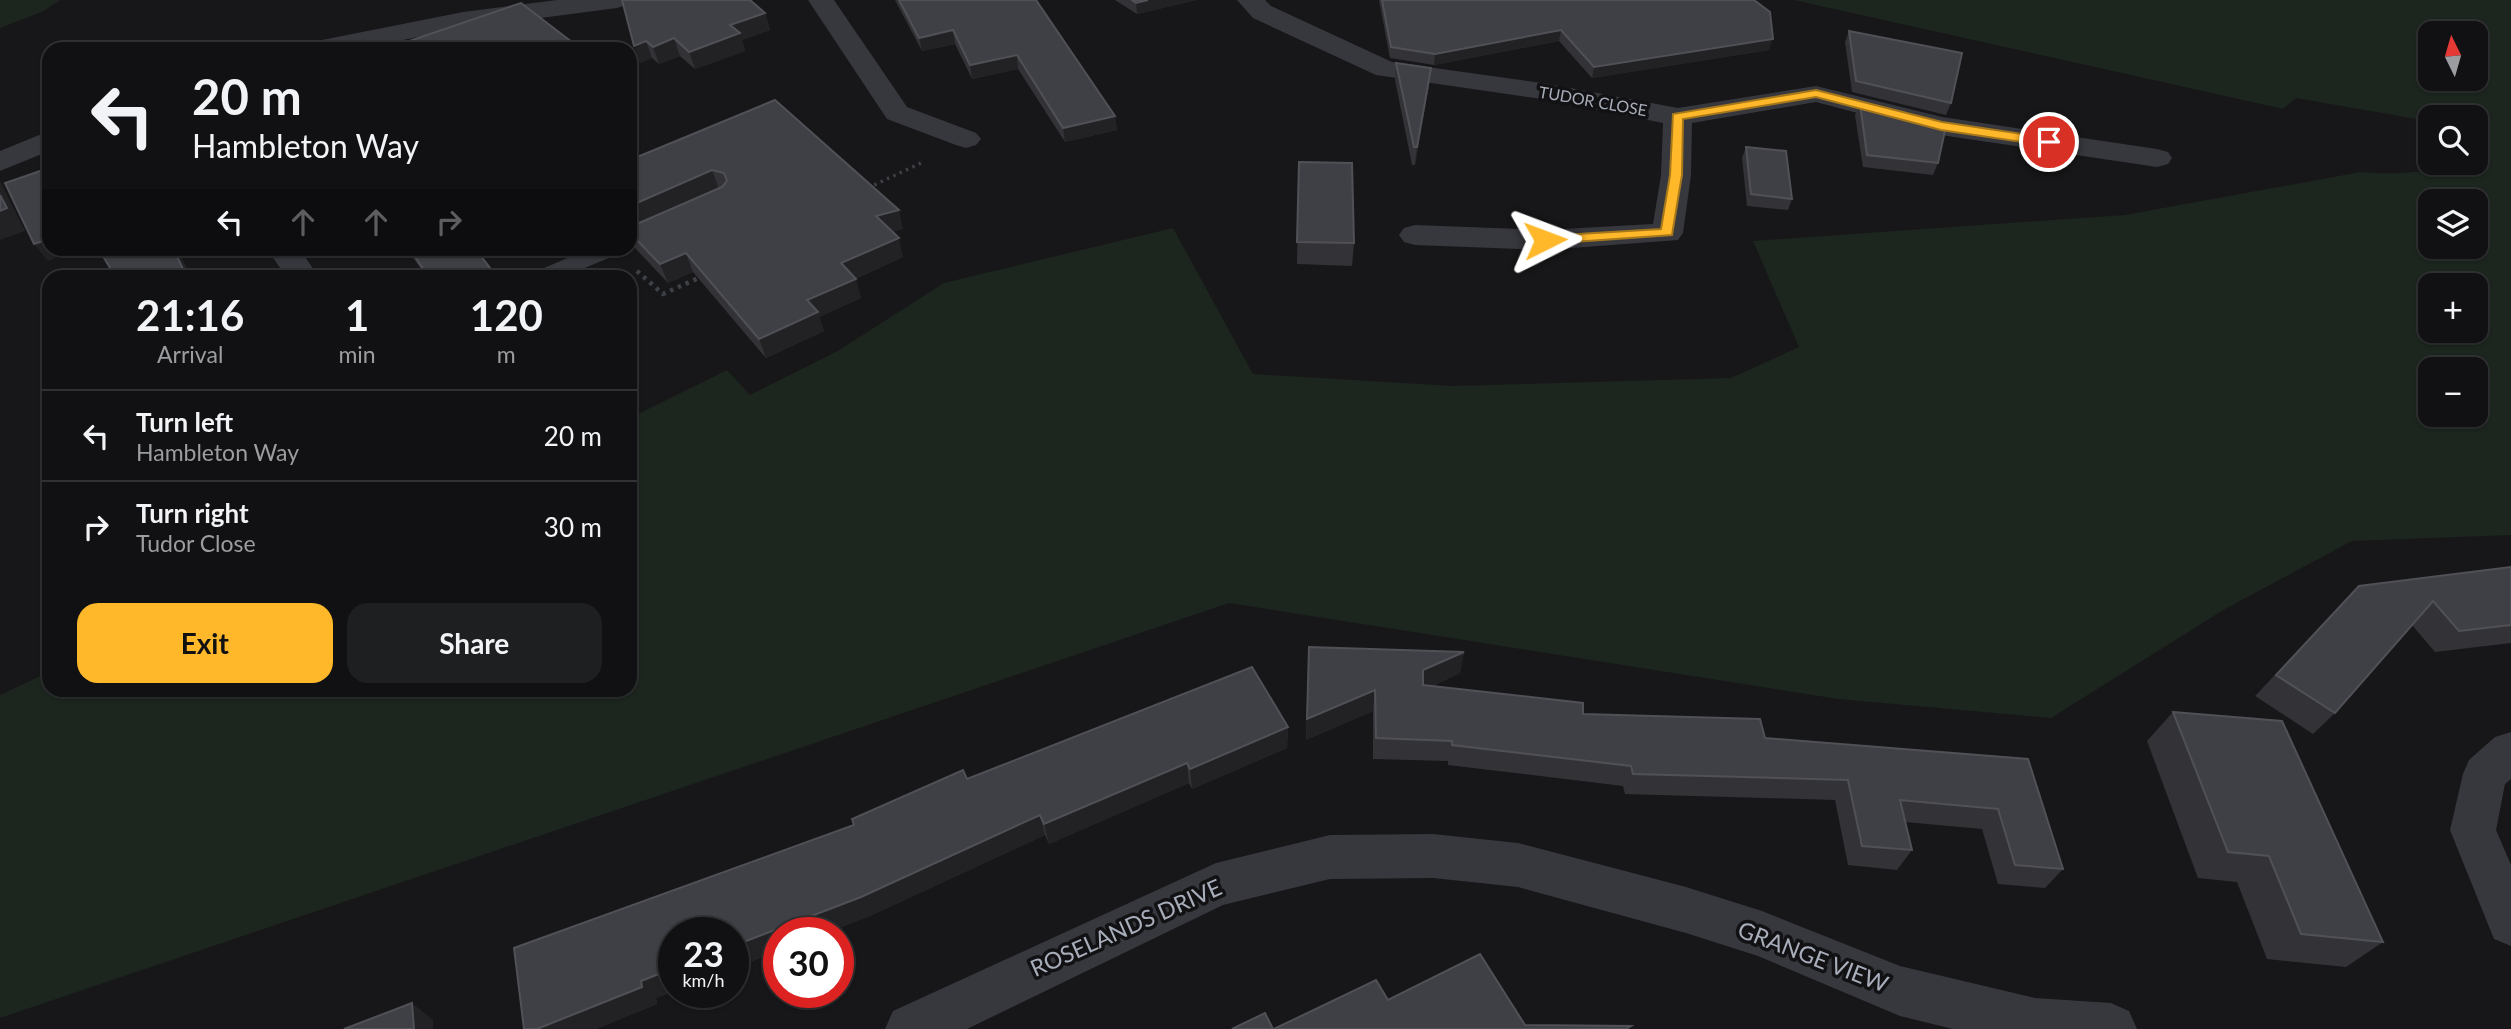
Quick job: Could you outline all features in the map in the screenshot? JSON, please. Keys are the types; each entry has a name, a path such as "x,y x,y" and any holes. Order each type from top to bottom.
{"street":[{"path":"352,42 463,20 617,0"},
{"path":"821,0 897,113 966,139"},
{"name":"TUDOR CLOSE","path":"1250,0 1262,12 1386,69 1549,92 1678,117 1816,94 1941,126 2157,158"},
{"path":"1415,235 1545,240 1667,233 1676,175 1678,117"},
{"path":"0,162 42,143"},
{"path":"2511,751 2485,774 2473,830 2511,923"},
{"name":"ROSELANDS DRIVE","path":"911,1029 1216,885 1331,857 1433,856 1518,864"},
{"name":"GRANGE VIEW","path":"1518,864 1686,910 1762,934 1900,990 2035,1024 2111,1029"}],"lane":[{"path":"560,270 594,256"}],"path":[{"path":"867,189 966,139"},
{"path":"633,267 636,270"},
{"path":"637,271 663,295 713,271"}],"shaded area":[{"path":"0,0 60,0 44,11 0,28"},
{"path":"1794,0 2511,0 2511,535 2352,541 2225,609 2051,718 1838,699 1229,603 0,1018 0,695 42,675 42,697 637,697 637,415 727,370 750,395 836,352 944,283 1173,228 1253,374 1452,386 1731,378 1799,347 1753,241 2125,215 2361,172 2488,175 2488,105 2418,105 2418,119 2296,98 2283,109"}],"building":[{"path":"622,0 750,0 765,13 730,25 740,33 689,52 674,38 653,47 646,41 637,45 637,42 633,42"},
{"path":"899,0 1036,0 1115,116 1063,128 1017,55 970,65 953,30 919,38"},
{"path":"1382,0 1754,0 1770,12 1773,39 1594,67 1561,30 1435,54 1391,47"},
{"path":"521,3 572,42 407,42"},
{"path":"1849,31 1962,53 1951,103 1856,81"},
{"path":"1396,63 1431,68 1417,147 1414,147"},
{"path":"775,100 899,210 876,216 899,238 841,263 856,279 807,300 818,312 759,339 686,253 660,264 637,240 637,224 722,187 727,181 724,173 712,170 637,203 637,157"},
{"path":"1860,104 1946,126 1938,163 1867,155"},
{"path":"1746,147 1786,151 1792,199 1751,194"},
{"path":"1299,162 1352,163 1354,243 1297,242"},
{"path":"42,170 42,241 34,244 5,183"},
{"path":"0,195 7,208 0,211"},
{"path":"103,256 177,256 184,270 111,270"},
{"path":"414,256 481,256 492,270 424,270"},
{"path":"2511,567 2511,625 2459,631 2433,601 2335,713 2276,675 2359,586"},
{"path":"1309,647 1464,652 1423,670 1423,685 1583,703 1583,714 1760,719 1765,738 2028,759 2063,869 2015,865 1998,809 1900,800 1912,850 1862,846 1848,780 1633,774 1631,766 1452,745 1452,741 1376,738 1375,690 1307,719"},
{"path":"1252,667 1288,727 1190,769 1187,763 1044,824 1040,815 861,897 809,917 763,917 763,935 749,940 749,917 658,917 658,974 641,981 642,987 537,1029 524,1029 514,948 854,825 852,819 963,770 967,779"},
{"path":"2173,712 2282,721 2383,942 2301,934 2269,856 2228,852"},
{"path":"1480,954 1525,1025 1631,1026 1626,1029 1274,1029 1376,980 1388,1000"},
{"path":"412,1003 414,1029 344,1029"},
{"path":"1265,1013 1273,1029 1232,1029"}],"route":[{"path":"1545,240 1667,233 1676,175 1678,117 1816,94 1941,126 2049,142"}]}
